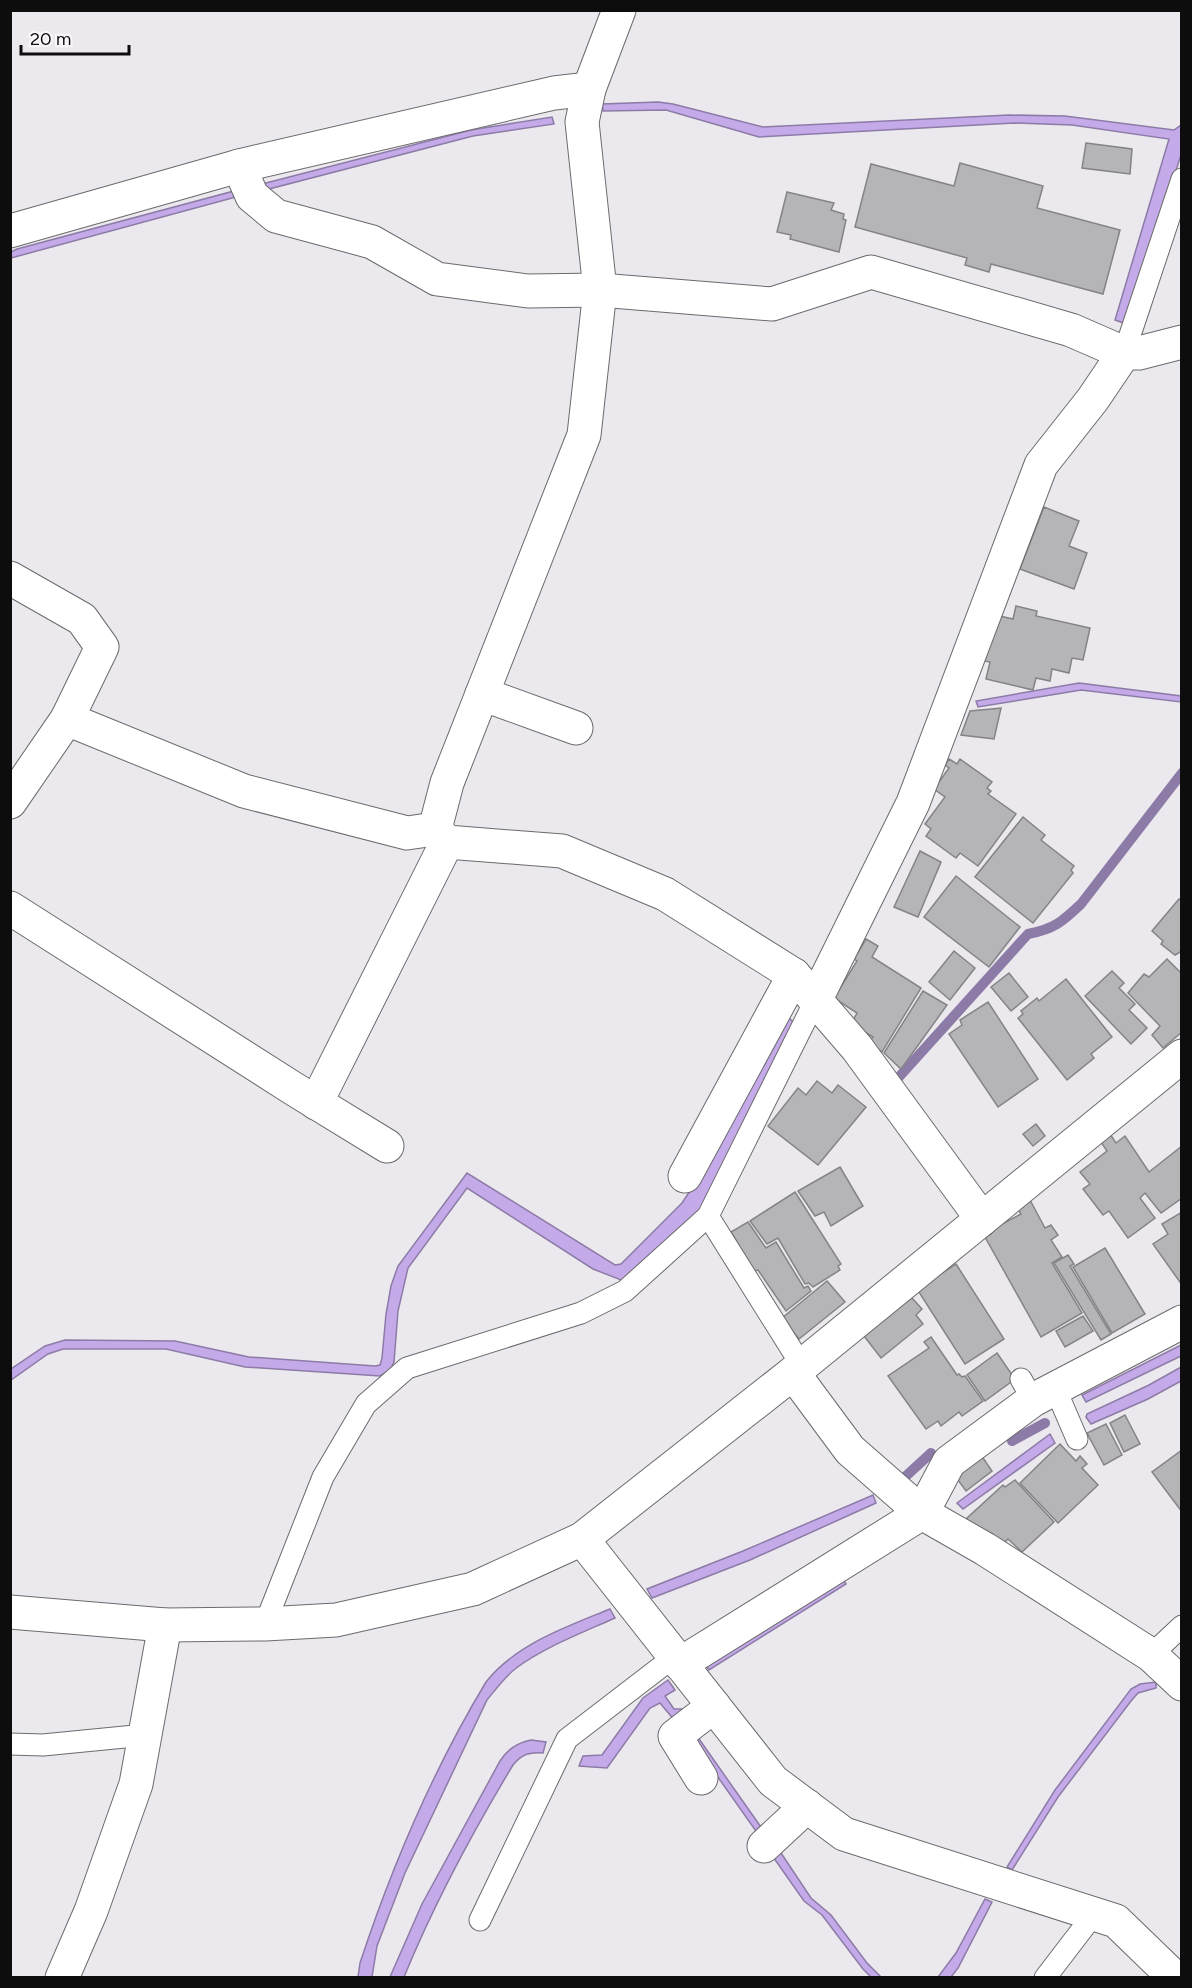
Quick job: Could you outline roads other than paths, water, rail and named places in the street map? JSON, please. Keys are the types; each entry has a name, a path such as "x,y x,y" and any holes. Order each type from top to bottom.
{"street":[{"path":"316,1103 441,836 447,783 584,435 600,290 582,122 589,89 619,10"},
{"path":"10,231 239,166 554,93 589,89"},
{"path":"239,166 252,196 276,216 372,242 437,279 528,291 600,290 772,304 871,272 1071,330 1124,353 1139,353 1182,342"},
{"path":"815,1001 913,803 1041,465 1093,399 1124,353"},
{"path":"10,578 82,619 102,647 67,719 10,802"},
{"path":"482,694 576,728"},
{"path":"67,719 244,791 407,833 562,851 665,894 794,975 857,1048 982,1219"},
{"path":"10,908 387,1146"},
{"path":"685,1176 794,975"},
{"path":"10,1612 165,1625 265,1624 336,1620 473,1589 582,1539 797,1370 1182,1056"},
{"path":"678,1660 922,1513 949,1462 1036,1389 1182,1322"},
{"path":"797,1370 850,1450 922,1513 985,1549 1151,1655 1182,1684"},
{"path":"582,1539 773,1781 844,1834 1116,1921 1175,1977"},
{"path":"62,1977 91,1911 136,1784 165,1625"},
{"path":"701,1778 675,1736 714,1706"},
{"path":"764,1846 807,1806"}],"lane":[{"path":"1124,353 1182,179"},
{"path":"265,1624 323,1477 366,1404 407,1368 581,1313 626,1291 708,1216 815,1001"},
{"path":"708,1216 797,1370"},
{"path":"1036,1389 1077,1439"},
{"path":"1151,1655 1182,1626"},
{"path":"480,1920 567,1739 678,1660"},
{"path":"10,1744 43,1745 145,1735"},
{"path":"1045,1977 1094,1914"}],"waterway":[{"path":"899,1077 1028,934 1057,924 1081,904 1182,773"},
{"path":"1012,1441 1045,1423"},
{"path":"906,1476 931,1453"}]}
